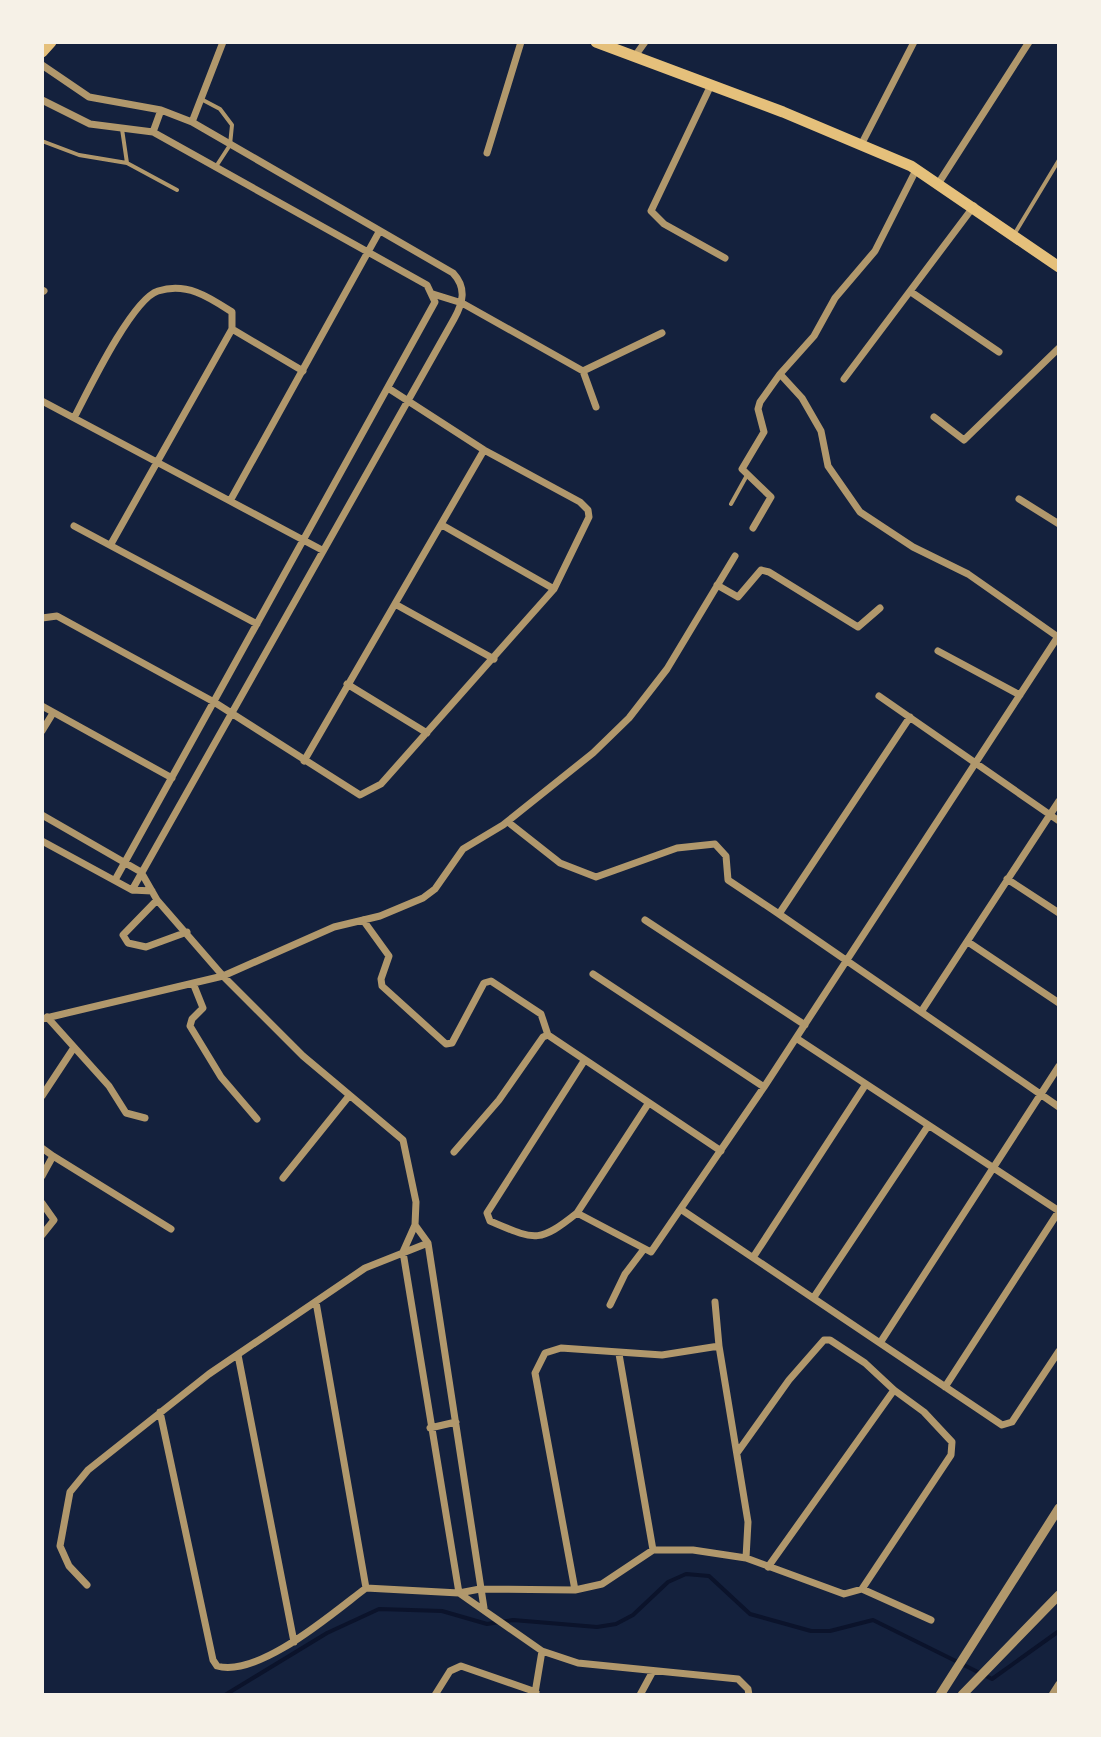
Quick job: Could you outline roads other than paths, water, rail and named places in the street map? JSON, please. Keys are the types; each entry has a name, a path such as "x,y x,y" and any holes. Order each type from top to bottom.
{"main road":[{"path":"42,52 51,42"},
{"path":"596,42 711,85 916,170 974,206 1059,267"}],"street":[{"path":"192,122 223,42"},
{"path":"487,153 521,42"},
{"path":"635,56 645,42"},
{"path":"861,145 914,42"},
{"path":"938,184 1029,42"},
{"path":"42,65 89,97 161,110 192,122 453,273 462,287 462,303 132,890"},
{"path":"711,85 651,211 664,224 725,258"},
{"path":"42,100 90,124 153,132 369,251 427,285 433,294 433,306 115,880"},
{"path":"153,132 161,110"},
{"path":"753,528 771,497 746,477 743,465 764,432 758,409 780,374 814,336 835,298 875,251 916,170"},
{"path":"844,379 974,206"},
{"path":"230,501 379,232"},
{"path":"74,418 102,364 146,297 171,289 198,291 232,312 232,329 111,544"},
{"path":"911,292 999,352"},
{"path":"433,294 462,303 583,371 596,407"},
{"path":"232,329 303,371"},
{"path":"583,371 662,333"},
{"path":"934,417 964,440 1059,348"},
{"path":"577,1213 644,1249 653,1250 805,1025 844,960 1058,636 968,574 913,547 860,512 828,466 821,431 802,398 780,374"},
{"path":"42,618 57,616 214,702 360,795 371,792 554,589 586,525 588,510 484,450 388,388"},
{"path":"42,401 322,550"},
{"path":"304,761 484,450"},
{"path":"1019,499 1059,524"},
{"path":"442,525 554,589"},
{"path":"74,526 257,624"},
{"path":"145,1118 126,1113 109,1086 45,1018 223,976 334,927 405,908 423,898 435,889 463,849 508,822 593,753 629,718 667,669 735,556"},
{"path":"717,585 738,597 761,570 765,570 858,627 880,608"},
{"path":"395,604 494,659"},
{"path":"938,651 1020,695"},
{"path":"347,684 427,733"},
{"path":"879,696 974,765 1059,821"},
{"path":"42,706 172,778"},
{"path":"42,731 53,713"},
{"path":"779,914 910,717"},
{"path":"921,1012 1059,801"},
{"path":"42,815 141,872 157,900 223,976 349,1096 403,1140 415,1186 415,1225 403,1252 459,1593 542,1651 578,1663 738,1679 748,1689 749,1695"},
{"path":"508,822 560,863 596,877 677,848 715,844 726,856 728,880 1059,1107"},
{"path":"42,841 132,890 152,891"},
{"path":"1007,879 1059,913"},
{"path":"157,900 128,927 123,935 128,943 146,947 187,932"},
{"path":"363,920 389,956 381,979 382,986 446,1044 452,1043 484,983 491,981 541,1014 547,1035 721,1151"},
{"path":"645,920 805,1025"},
{"path":"968,942 1059,1003"},
{"path":"593,974 764,1087"},
{"path":"193,983 203,1002 190,1026 221,1077 257,1119"},
{"path":"454,1152 499,1100 547,1035"},
{"path":"796,1038 1059,1211 945,1387"},
{"path":"42,1096 73,1049"},
{"path":"584,1061 487,1213 490,1221 525,1236 551,1234 577,1213 648,1104"},
{"path":"880,1343 1059,1066"},
{"path":"754,1256 866,1084"},
{"path":"283,1178 349,1096"},
{"path":"814,1297 928,1126"},
{"path":"42,1148 171,1229"},
{"path":"42,1176 53,1156"},
{"path":"42,1203 54,1220 42,1235"},
{"path":"682,1210 1000,1424 1012,1422 1059,1351"},
{"path":"415,1225 428,1243 484,1608"},
{"path":"87,1585 69,1566 60,1546 70,1492 88,1470 238,1355 365,1268 428,1243"},
{"path":"610,1305 625,1274 644,1249"},
{"path":"316,1302 366,1588"},
{"path":"715,1302 719,1346 748,1522 746,1558"},
{"path":"737,1453 789,1380 824,1340 830,1340 865,1363 924,1412 952,1442 951,1455 862,1589"},
{"path":"575,1590 535,1373 545,1353 561,1348 662,1355 719,1346"},
{"path":"619,1354 653,1550"},
{"path":"238,1355 294,1642"},
{"path":"768,1567 894,1390"},
{"path":"160,1412 213,1660 224,1668 248,1663 294,1642 366,1588 459,1593 480,1589 575,1590 602,1584 653,1550 693,1550 746,1558 844,1594 862,1589 931,1620"},
{"path":"430,1428 456,1422"},
{"path":"940,1695 1059,1508"},
{"path":"965,1691 1059,1595"},
{"path":"435,1695 445,1676 461,1666 535,1693 542,1651"},
{"path":"640,1695 653,1671"},
{"path":"1052,1695 1059,1684"}],"lane":[{"path":"201,99 227,116 232,125 230,145 217,165"},
{"path":"122,127 127,163"},
{"path":"42,141 79,155 127,163 177,190"},
{"path":"1014,235 1059,160"},
{"path":"731,504 746,477"}],"waterway":[{"path":"225,1695 327,1633 379,1609 442,1611 487,1624 513,1620 597,1627 616,1624 633,1615 668,1582 686,1574 709,1576 750,1614 811,1631 830,1631 873,1620 992,1679 1059,1631"}]}
